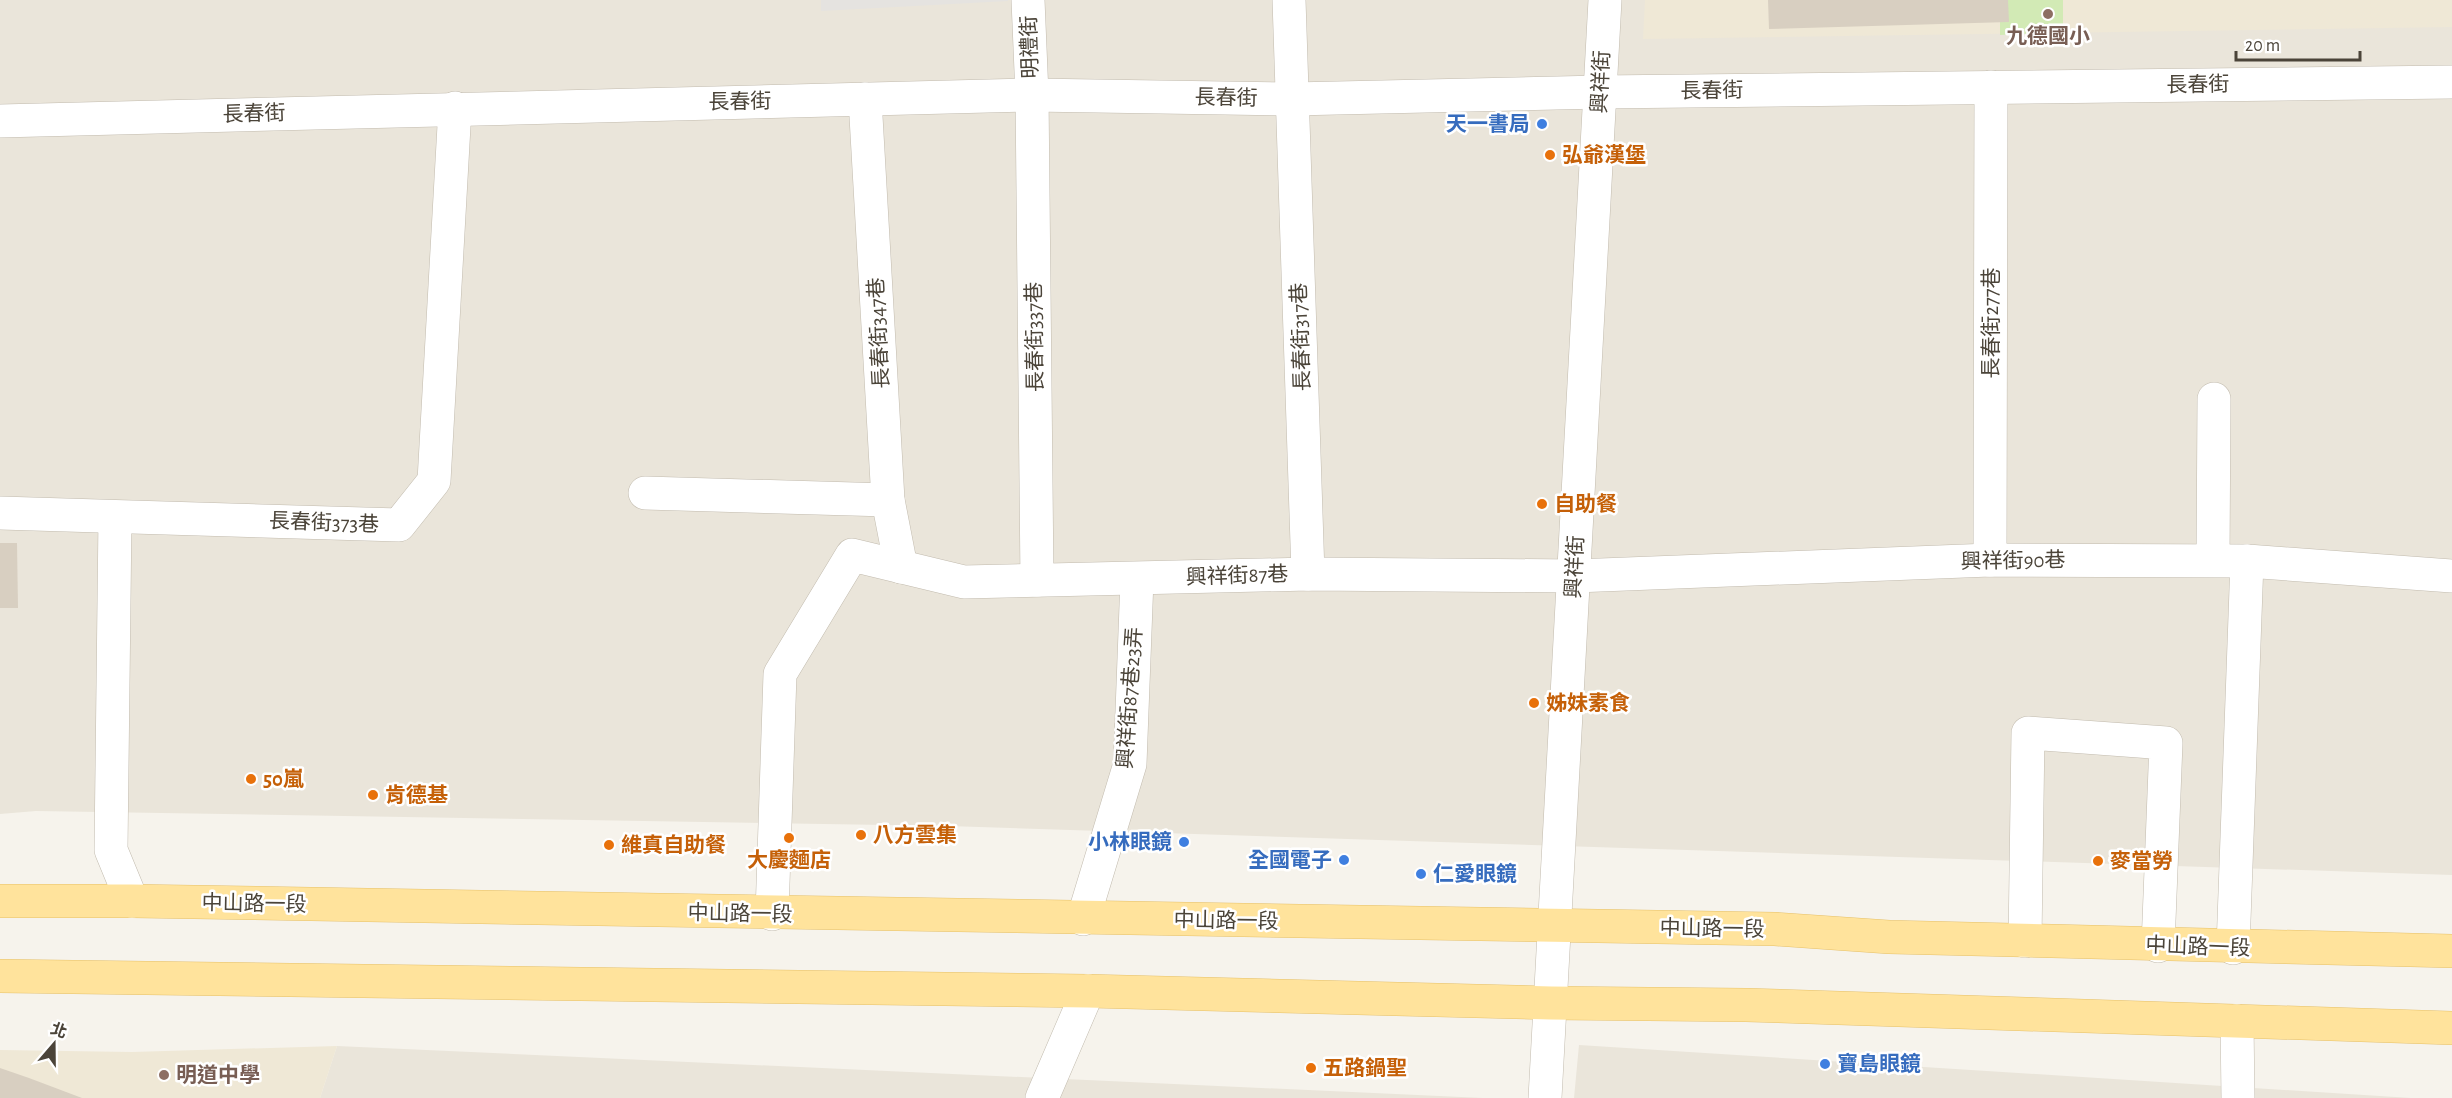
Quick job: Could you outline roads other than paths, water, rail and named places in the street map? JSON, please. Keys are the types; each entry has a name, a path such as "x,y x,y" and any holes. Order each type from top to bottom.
{"main road":[{"name":"中山路一段","path":"0,901 132,901 772,914 1775,929 1889,937 2158,946 2452,951"},
{"path":"0,976 1088,991 1758,1006 2452,1028"}],"street":[{"name":"明禮街","path":"1028,0 1032,95"},
{"name":"長春街317巷","path":"1288,0 1308,574"},
{"name":"興祥街","path":"1545,1098 1605,0"},
{"name":"長春街","path":"0,121 1032,95 1293,99 1601,92 2452,82"},
{"name":"長春街277巷","path":"1990,560 1991,87"},
{"name":"長春街337巷","path":"1032,95 1037,579"},
{"name":"長春街347巷","path":"866,99 888,500 901,567"},
{"name":"長春街373巷","path":"0,513 399,525 434,481 455,108"},
{"path":"2213,560 2214,399"},
{"path":"645,493 888,500"},
{"path":"115,518 111,850 132,901"},
{"name":"興祥街87巷","path":"772,914 780,674 852,555 964,582 1308,574 1575,576"},
{"name":"興祥街90巷","path":"1575,576 1990,560 2247,561 2452,576"},
{"path":"2233,948 2247,561"},
{"name":"興祥街87巷23弄","path":"1083,919 1130,764 1137,579"},
{"path":"2025,941 2028,733 2166,743 2158,946"},
{"path":"1042,1098 1088,991"},
{"path":"2237,1021 2238,1098"}],"place":[{"name":"九德國小","path":"2048,14"},
{"name":"天一書局","path":"1542,124"},
{"name":"弘爺漢堡","path":"1550,155"},
{"name":"自助餐","path":"1542,504"},
{"name":"姊妹素食","path":"1534,703"},
{"name":"50嵐","path":"251,779"},
{"name":"肯德基","path":"373,795"},
{"name":"八方雲集","path":"861,835"},
{"name":"大慶麵店","path":"789,838"},
{"name":"小林眼鏡","path":"1184,842"},
{"name":"維真自助餐","path":"609,845"},
{"name":"全國電子","path":"1344,860"},
{"name":"麥當勞","path":"2098,861"},
{"name":"仁愛眼鏡","path":"1421,874"},
{"name":"寶島眼鏡","path":"1825,1064"},
{"name":"五路鍋聖","path":"1311,1068"},
{"name":"明道中學","path":"164,1075"}]}
